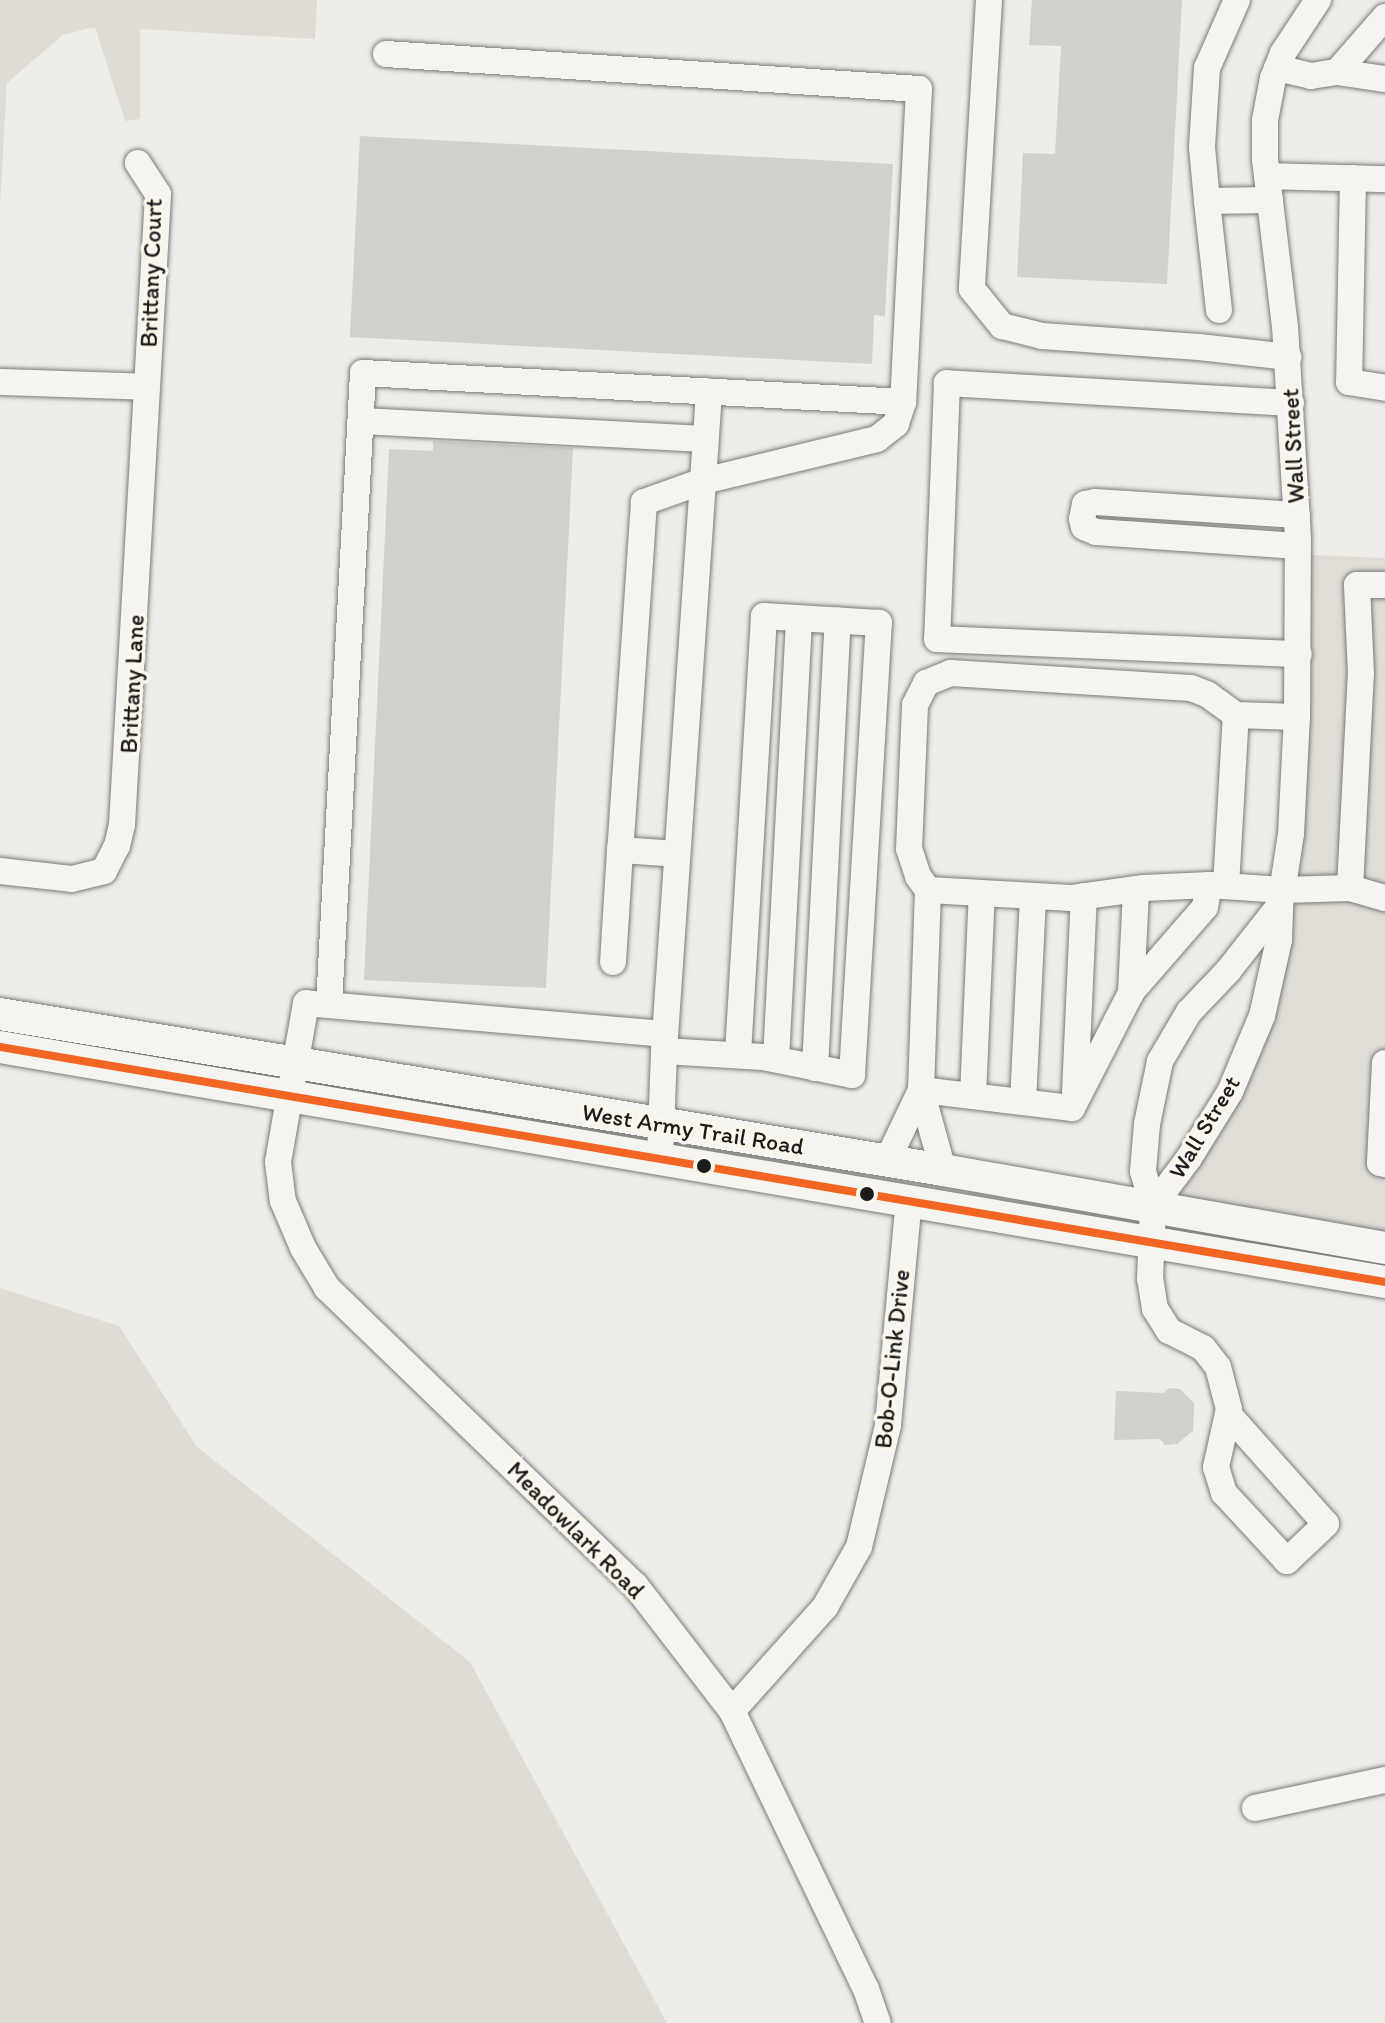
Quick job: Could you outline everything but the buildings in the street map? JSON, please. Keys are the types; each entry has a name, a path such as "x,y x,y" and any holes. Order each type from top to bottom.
{"main road":[{"name":"West Army Trail Road","path":"0,1014 660,1157 1385,1282"},
{"name":"West Army Trail Road","path":"0,1047 661,1124 1385,1248"}],"street":[{"path":"989,0 972,289 1002,326 1042,336 1288,357"},
{"path":"1219,310 1202,147 1207,68 1237,0"},
{"name":"Wall Street","path":"1153,1206 1189,1158 1230,1092 1262,1016 1279,940 1281,898 1291,834 1297,717 1298,546 1288,357 1269,188 1265,120 1277,68 1297,27 1318,0"},
{"path":"1337,72 1385,17"},
{"path":"386,54 919,89 903,402 896,424 877,439 703,481 644,502 613,962"},
{"path":"1277,68 1311,76 1337,72 1385,79"},
{"name":"Brittany Court","path":"138,163 158,194 147,387"},
{"path":"1207,201 1269,188 1353,178 1385,179"},
{"path":"1353,178 1349,382 1385,388"},
{"path":"738,1054 764,616 879,623 852,1075 776,1059 738,1054 665,1042 329,1005 363,373 903,402"},
{"path":"0,382 147,387"},
{"path":"1291,403 947,383 937,639 1299,654"},
{"name":"Brittany Lane","path":"0,871 72,879 104,871 117,846 128,771 147,387"},
{"path":"660,1157 677,854 709,392"},
{"path":"361,421 706,439"},
{"path":"1297,515 1095,502 1085,504 1082,519 1084,527 1096,532 1298,546"},
{"path":"1159,537 1160,507"},
{"path":"1350,888 1361,674 1357,585 1385,585"},
{"path":"776,1059 799,619"},
{"path":"815,1068 838,621"},
{"path":"943,1170 921,1090 928,890 918,876 909,849 915,705 926,683 951,673 1191,688 1220,702 1236,715 1297,717"},
{"path":"921,1090 1072,1108 1131,993 1205,907 1218,886 1236,715"},
{"path":"620,850 677,854"},
{"path":"928,890 1084,896 1136,889 1218,886 1281,898 1350,888 1385,898"},
{"path":"1131,993 1136,889"},
{"path":"973,1096 982,893"},
{"path":"1023,1102 1033,896"},
{"path":"1075,1103 1084,896"},
{"name":"Wall Street","path":"1228,1414 1218,1367 1203,1348 1169,1331 1155,1309 1150,1279 1153,1206 1143,1171 1147,1124 1160,1061 1189,1012 1228,971 1281,898"},
{"name":"Meadowlark Road","path":"329,1005 306,1003 290,1079 278,1162 283,1201 303,1248 327,1288 635,1585 732,1711 866,1989 878,2023"},
{"path":"1385,1063 1380,1163 1385,1164"},
{"path":"887,1161 921,1090"},
{"name":"Bob-O-Link Drive","path":"732,1711 825,1607 862,1539 888,1425 909,1200"},
{"path":"1228,1414 1326,1524 1287,1561 1224,1493 1216,1467 1228,1414"},
{"path":"1255,1808 1385,1780"}],"shaded area":[{"path":"0,0 317,0 315,39 140,29 140,119 125,121 95,27 63,35 7,83 0,205"},
{"path":"1311,555 1385,558 1385,1236 1171,1199 1266,1041 1302,835"},
{"path":"0,1288 119,1326 197,1447 470,1662 667,2023 0,2023"}],"transit line":[{"path":"0,1047 1385,1282"}]}
